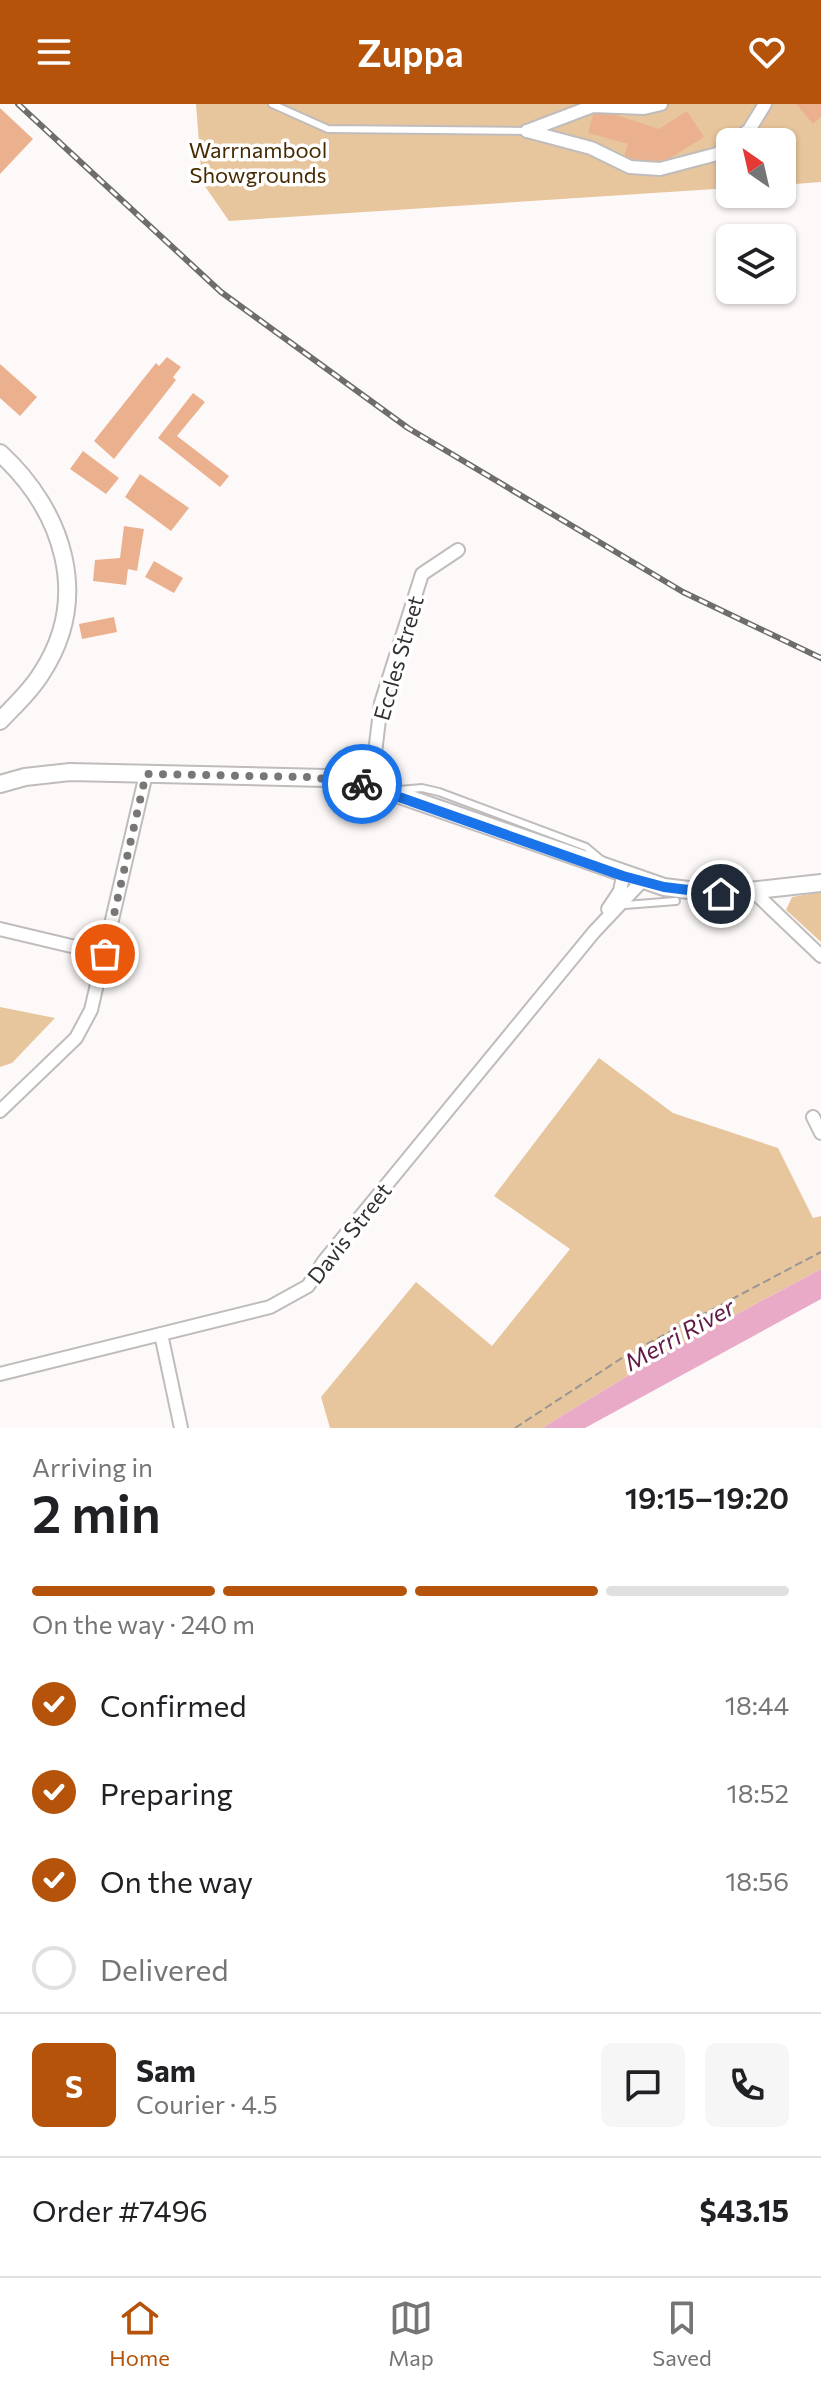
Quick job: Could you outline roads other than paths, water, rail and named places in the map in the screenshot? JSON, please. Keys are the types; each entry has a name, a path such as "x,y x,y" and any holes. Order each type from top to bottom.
{"street":[{"path":"527,131 593,106 644,108 661,104"},
{"path":"750,128 760,104"},
{"path":"527,131 591,148 630,167 660,169 716,154"},
{"path":"0,453 30,483 47,507 60,542 67,588 62,624 51,657 34,685 0,721"},
{"name":"Eccles Street","path":"371,786 381,703 422,574 458,550"},
{"path":"0,784 70,772 310,777 388,791 642,881 696,892 754,892 821,883"},
{"path":"0,1111 76,1038 91,1010 146,774"},
{"name":"Davis Street","path":"594,932 620,891 620,874"},
{"name":"Davis Street","path":"0,1374 270,1307 308,1286 324,1261 594,932 642,881"},
{"path":"754,892 821,956"},
{"path":"0,929 105,954"},
{"path":"813,1117 821,1133"},
{"path":"161,1334 181,1428"}],"lane":[{"path":"272,104 328,129 527,131"},
{"path":"614,911 632,902 676,901"}],"railway":[{"path":"18,104 221,292 408,428 683,592 821,658"}],"park label":[{"name":"Warrnambool Showgrounds","path":"258,162"}],"water label":[{"name":"Merri River","path":"679,1334"}]}
